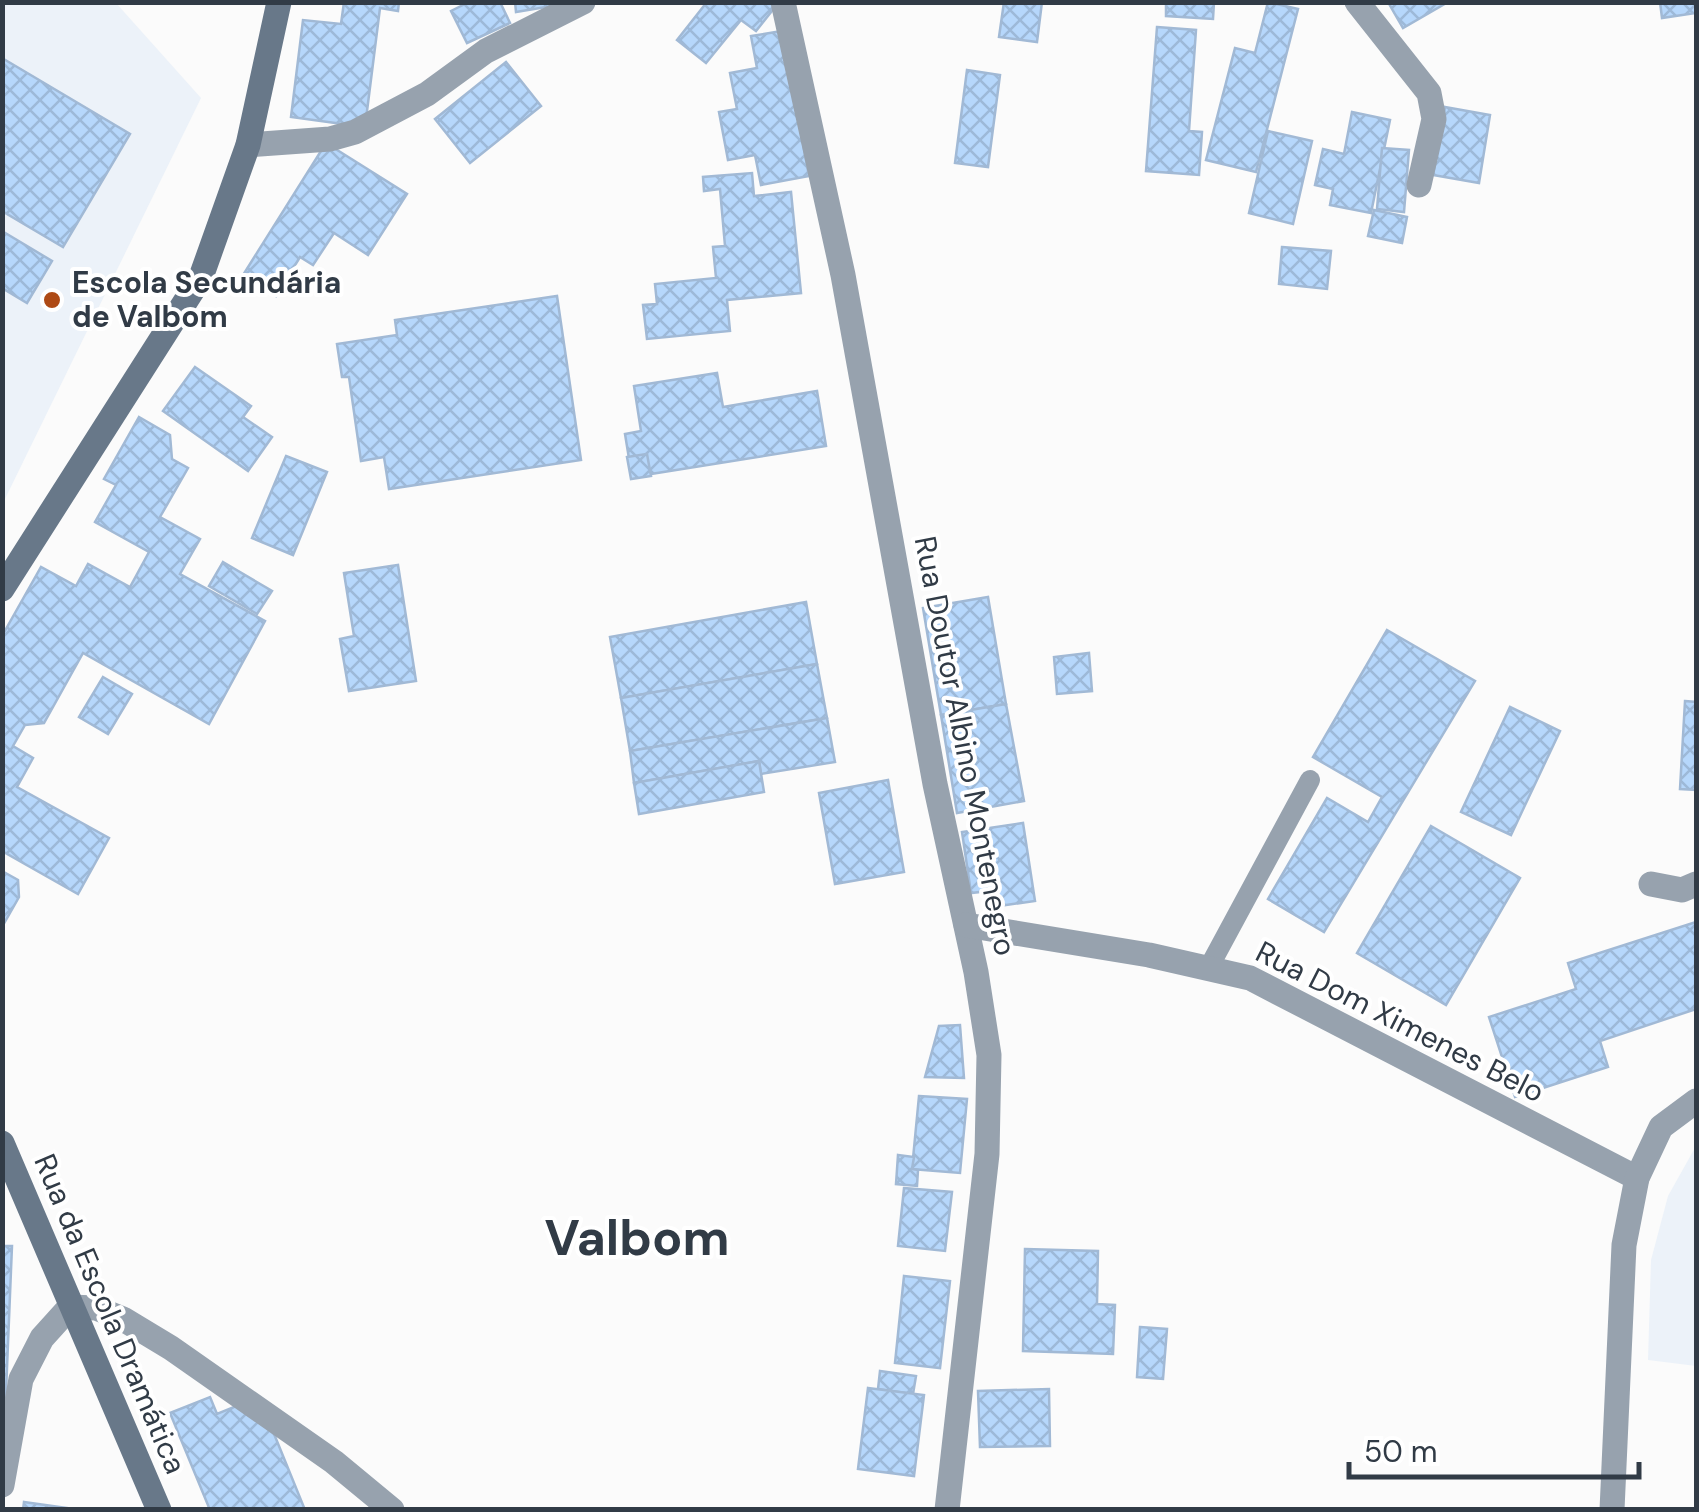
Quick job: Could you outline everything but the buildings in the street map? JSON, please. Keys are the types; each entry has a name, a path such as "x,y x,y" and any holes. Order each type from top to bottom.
{"street":[{"path":"2,589 201,276 248,146 279,2"},
{"path":"248,146 354,132 428,94 486,50 582,2"},
{"name":"Rua Doutor Albino Montenegro","path":"783,2 844,275 989,1055 987,1154 947,1510"},
{"path":"1357,2 1430,93 1434,119 1418,185"},
{"path":"1651,884 1682,890 1696,884"},
{"name":"Rua Dom Ximenes Belo","path":"966,925 1149,955 1250,978 1637,1178"},
{"path":"1612,1510 1624,1245 1637,1178 1661,1127 1696,1101"},
{"name":"Rua da Escola Dramática","path":"2,1143 158,1510"},
{"path":"2,1485 21,1379 42,1338 70,1307 96,1308 123,1318 170,1348 334,1462 392,1510"}],"lane":[{"path":"1208,968 1310,780"}],"shaded area":[{"name":"Escola Secundária de Valbom","path":"3,3 116,3 201,98 3,503"},
{"path":"1696,1146 1696,1366 1648,1360 1651,1260 1668,1196"}],"place":[{"name":"Escola Secundária de Valbom","path":"52,300"}],"district":[{"name":"Valbom","path":"637,1237"}]}
